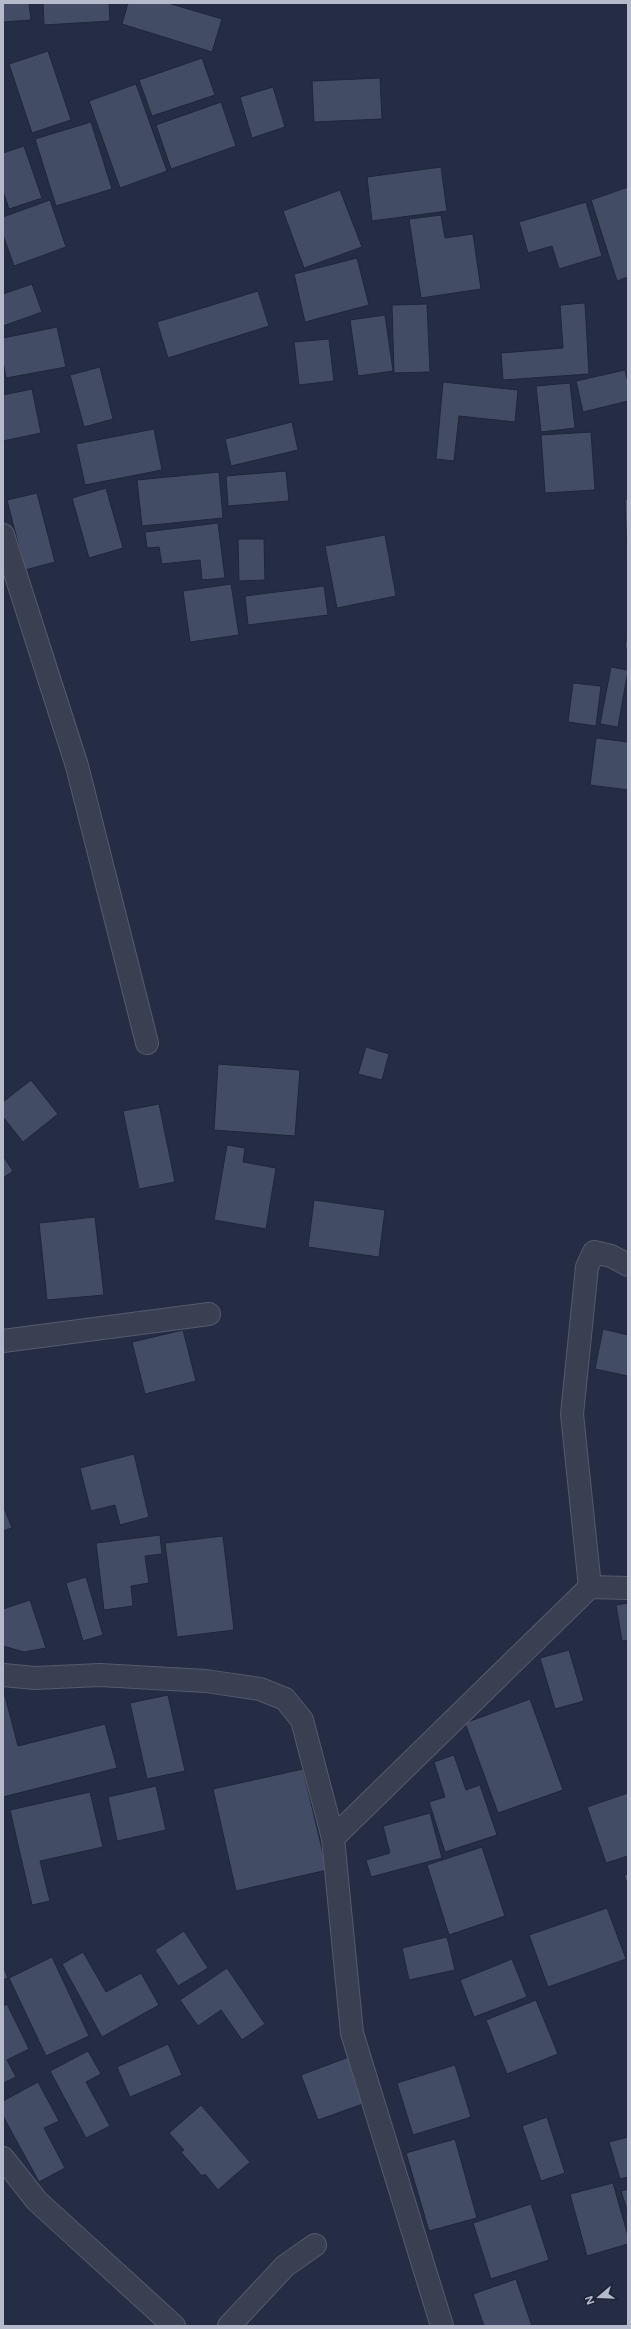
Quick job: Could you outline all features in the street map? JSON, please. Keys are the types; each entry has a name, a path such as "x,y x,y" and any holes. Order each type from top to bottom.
{"street":[{"path":"3,535 77,766 147,1043"},
{"path":"590,1587 572,1414 587,1267 594,1252 611,1256 628,1265"},
{"path":"3,1341 209,1314"},
{"path":"332,1838 590,1587 628,1588"},
{"path":"3,1675 35,1678 100,1675 206,1681 260,1688 285,1699 302,1720 332,1838 352,2033 442,2326"},
{"path":"3,2158 37,2201 174,2326"},
{"path":"229,2326 285,2266 315,2245"}],"building":[{"path":"3,3 29,3 31,20 3,22"},
{"path":"43,3 109,3 110,21 44,25"},
{"path":"128,3 168,3 222,19 212,52 122,24"},
{"path":"48,51 71,120 32,133 9,64"},
{"path":"202,58 215,95 152,116 139,80"},
{"path":"380,78 382,119 314,122 312,81"},
{"path":"136,84 167,171 120,188 89,101"},
{"path":"273,87 285,127 252,138 240,97"},
{"path":"221,102 236,146 171,169 156,125"},
{"path":"91,122 112,189 56,206 35,139"},
{"path":"24,146 42,198 9,209 3,191 3,153"},
{"path":"441,167 447,211 372,221 367,177"},
{"path":"628,187 628,277 617,281 591,200"},
{"path":"340,190 362,247 304,268 283,211"},
{"path":"50,200 66,247 14,266 3,235 3,217"},
{"path":"586,202 602,256 559,269 552,246 528,253 519,222"},
{"path":"441,215 445,238 473,234 481,289 421,298 409,219"},
{"path":"357,258 369,305 305,322 294,274"},
{"path":"32,284 42,312 3,326 3,294"},
{"path":"258,291 269,326 168,358 157,322"},
{"path":"585,303 589,374 503,380 501,353 563,348 560,305"},
{"path":"427,304 430,372 394,373 392,305"},
{"path":"385,315 393,371 358,376 350,320"},
{"path":"57,327 66,367 6,378 3,361 3,338"},
{"path":"329,339 334,381 299,385 294,342"},
{"path":"100,367 113,419 84,427 70,375"},
{"path":"625,370 628,382 628,401 583,412 576,381"},
{"path":"443,382 518,390 515,422 459,416 454,461 436,459"},
{"path":"570,383 575,428 541,432 536,386"},
{"path":"32,389 41,433 3,441 3,395"},
{"path":"292,422 298,450 231,466 225,439"},
{"path":"154,429 162,470 85,485 76,444"},
{"path":"591,432 595,490 545,493 541,435"},
{"path":"286,471 289,501 228,506 226,476"},
{"path":"219,472 223,518 142,526 137,480"},
{"path":"106,488 123,548 89,558 72,498"},
{"path":"37,493 55,562 25,570 7,500"},
{"path":"625,499 628,499 628,582"},
{"path":"218,523 225,578 202,580 200,560 162,564 159,547 147,548 145,532"},
{"path":"385,535 396,596 337,608 325,546"},
{"path":"238,539 264,539 265,580 239,581"},
{"path":"231,584 239,635 190,642 183,591"},
{"path":"324,586 328,615 248,625 245,596"},
{"path":"628,627 628,648 625,648"},
{"path":"611,667 628,670 618,727 600,724"},
{"path":"573,683 601,686 596,726 568,722"},
{"path":"596,738 628,742 628,790 590,785"},
{"path":"366,1047 389,1054 382,1080 358,1074"},
{"path":"218,1064 300,1070 295,1136 214,1130"},
{"path":"31,1080 58,1114 23,1142 3,1117 3,1102"},
{"path":"159,1104 175,1182 139,1189 123,1111"},
{"path":"227,1145 245,1148 243,1162 276,1168 266,1229 214,1220"},
{"path":"3,1156 13,1171 3,1178"},
{"path":"314,1200 385,1210 379,1257 308,1247"},
{"path":"95,1217 104,1295 47,1300 39,1223"},
{"path":"603,1329 628,1335 628,1376 595,1369"},
{"path":"183,1330 196,1381 145,1394 132,1342"},
{"path":"134,1454 149,1517 120,1525 115,1505 91,1511 80,1468"},
{"path":"3,1505 12,1528 3,1531"},
{"path":"160,1535 162,1554 145,1556 149,1583 131,1586 133,1606 104,1610 96,1543"},
{"path":"223,1536 234,1630 177,1637 165,1543"},
{"path":"86,1577 103,1635 83,1641 66,1583"},
{"path":"30,1600 46,1648 24,1652 3,1646 3,1609"},
{"path":"628,1603 628,1640 622,1641 616,1605"},
{"path":"569,1650 584,1701 555,1709 540,1658"},
{"path":"168,1695 185,1771 147,1779 130,1703"},
{"path":"5,1696 18,1746 105,1724 117,1768 3,1797 3,1697"},
{"path":"530,1699 563,1790 498,1813 465,1723"},
{"path":"454,1755 466,1790 480,1785 497,1835 445,1852 429,1802 445,1797 434,1762"},
{"path":"303,1769 327,1870 236,1891 213,1789"},
{"path":"156,1786 166,1830 117,1841 108,1797"},
{"path":"90,1792 103,1847 40,1861 50,1901 32,1905 10,1810"},
{"path":"628,1793 628,1856 606,1863 587,1807"},
{"path":"430,1813 442,1858 371,1877 366,1860 390,1853 383,1826"},
{"path":"482,1847 505,1916 449,1935 427,1865"},
{"path":"628,1874 628,1886 624,1875"},
{"path":"607,1908 626,1959 548,1987 529,1935"},
{"path":"184,1931 208,1968 178,1986 155,1950"},
{"path":"447,1937 455,1970 409,1980 402,1948"},
{"path":"83,1952 106,1992 141,1973 159,2005 102,2037 62,1964"},
{"path":"52,1957 89,2036 46,2056 9,1978"},
{"path":"512,1959 527,1997 474,2017 460,1980"},
{"path":"3,1966 8,1978 3,1980"},
{"path":"227,1968 265,2024 242,2040 221,2010 198,2026 180,2000"},
{"path":"536,2000 558,2054 507,2074 486,2020"},
{"path":"7,2004 29,2049 7,2060 16,2077 3,2083 3,2006"},
{"path":"168,2044 182,2075 130,2097 117,2067"},
{"path":"88,2051 101,2074 86,2082 110,2126 86,2138 50,2071"},
{"path":"354,2055 371,2101 318,2120 301,2075"},
{"path":"455,2065 471,2117 413,2135 397,2083"},
{"path":"38,2082 59,2121 44,2128 65,2168 39,2182 3,2116 3,2101"},
{"path":"201,2105 250,2162 218,2190 205,2174 202,2176 181,2152 184,2150 169,2133"},
{"path":"547,2117 565,2173 541,2181 522,2126"},
{"path":"628,2137 628,2177 620,2179 609,2142"},
{"path":"455,2139 477,2218 429,2231 406,2153"},
{"path":"613,2183 628,2236 628,2244 587,2256 570,2194"},
{"path":"628,2189 628,2213 621,2191"},
{"path":"531,2204 549,2260 491,2279 473,2223"},
{"path":"516,2279 532,2326 484,2326 473,2294"}]}
